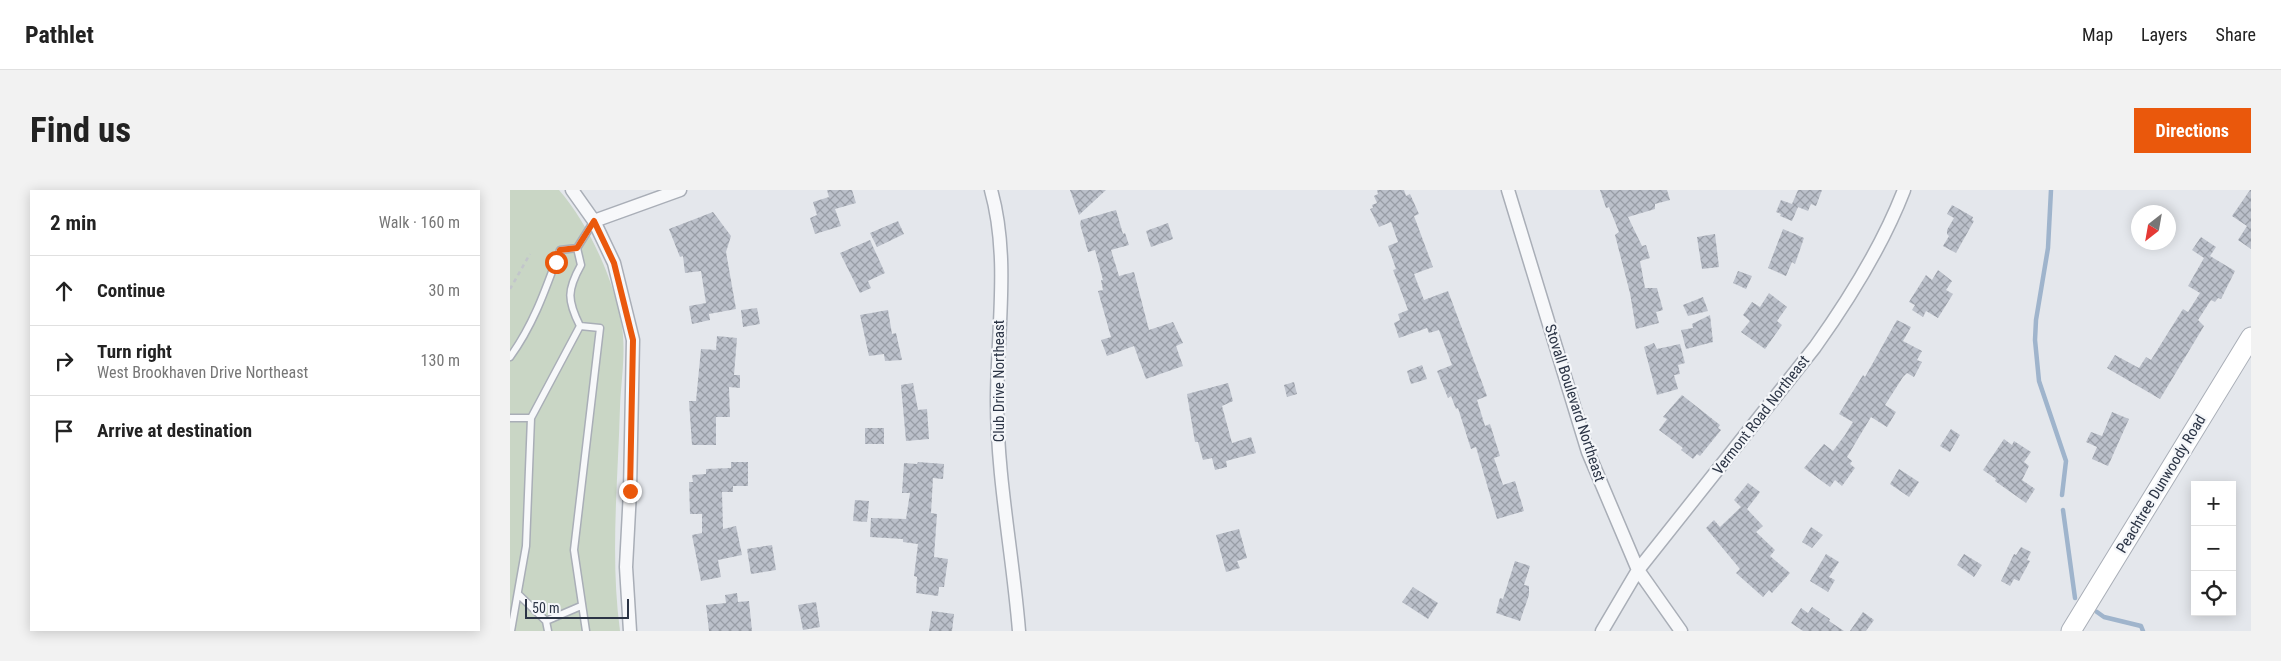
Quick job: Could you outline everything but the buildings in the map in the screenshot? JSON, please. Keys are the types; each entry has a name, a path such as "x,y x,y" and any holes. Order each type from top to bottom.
{"main road":[{"name":"Peachtree Dunwoody Road","path":"2071,631 2251,337"}],"street":[{"path":"572,190 594,221 614,263 633,340 630,491 626,567 630,631"},
{"path":"594,221 680,190"},
{"name":"Club Drive Northeast","path":"991,190 998,225 1000,261 998,441 1019,631"},
{"name":"Stovall Boulevard Northeast","path":"1508,190 1588,452 1638,570 1681,631"},
{"name":"Vermont Road Northeast","path":"1602,631 1638,570 1809,355 1841,311 1861,279 1894,217 1904,190"}],"lane":[{"path":"580,326 572,310 569,296 572,281 581,265 577,248 594,221"},
{"path":"510,357 525,336 543,296 560,250 577,248"},
{"path":"511,631 526,546 531,418 580,326"},
{"path":"580,326 600,328 574,550 586,631"},
{"path":"510,418 531,418"},
{"path":"518,594 546,621 548,631"},
{"path":"546,621 581,606"}],"path":[{"path":"510,288 530,254"}],"green space":[{"path":"510,190 559,190 581,219 599,254 619,310 624,346 616,491 615,547 620,631 510,631"}],"waterway":[{"path":"2051,190 2048,248 2036,320 2035,340 2039,381 2066,461 2062,495"},
{"path":"2063,510 2075,598"},
{"path":"2097,612 2104,617 2141,626 2143,631"}],"route":[{"path":"556,262 560,250 577,248 594,221 614,263 633,340 630,491"}]}
